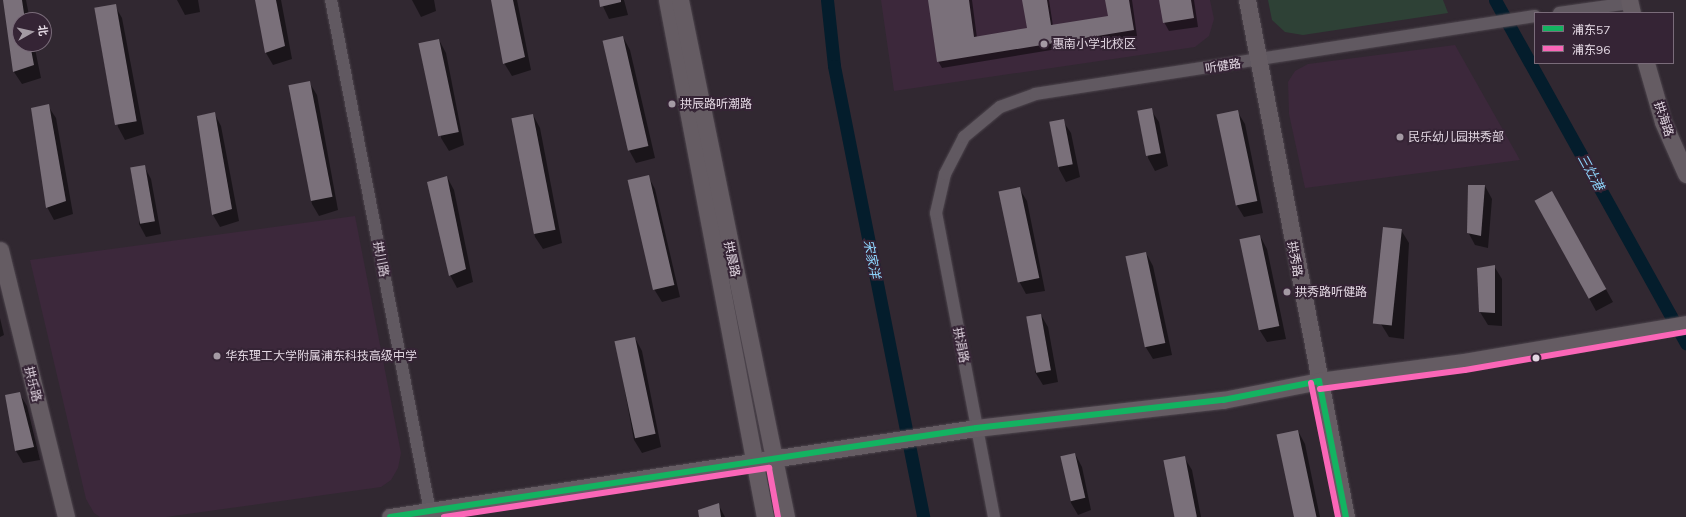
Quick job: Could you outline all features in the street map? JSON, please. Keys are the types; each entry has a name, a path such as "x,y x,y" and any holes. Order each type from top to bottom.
{"street":[{"name":"拱川路","path":"331,0 430,514"},
{"name":"拱晨路","path":"666,0 753,463 765,517"},
{"name":"拱晨路","path":"680,0 786,517"},
{"name":"拱秀路","path":"1247,0 1346,517"},
{"path":"1568,12 1630,5"},
{"name":"听健路","path":"945,174 964,137 1000,107 1035,94 1534,16"},
{"name":"拱海路","path":"1646,64 1663,122 1686,174"},
{"name":"拱涓路","path":"945,174 936,213 994,517"},
{"name":"拱乐路","path":"0,250 66,517"},
{"path":"390,517 430,514 976,428 1185,406 1319,381 1464,362 1686,324"}],"shaded area":[{"name":"惠南小学北校区","path":"881,0 1210,0 1214,19 1209,36 1195,47 894,91"},
{"name":"民乐幼儿园拱秀部","path":"1455,45 1520,160 1305,188 1289,114 1288,82 1295,71 1308,64"},
{"name":"华东理工大学附属浦东科技高级中学","path":"355,216 401,453 398,468 391,480 381,487 166,517 100,517 94,513 86,499 30,260"}],"green space":[{"path":"1268,0 1443,0 1448,13 1303,35 1285,32 1272,20"}],"building":[{"path":"3,0 22,0 24,12 12,12 12,52 32,52 34,65 13,72"},
{"path":"255,0 276,0 285,46 265,53"},
{"path":"491,0 513,0 525,57 503,64"},
{"path":"599,0 621,0 621,2 600,7"},
{"path":"928,0 969,0 974,37 1027,28 1022,0 1047,0 1051,25 1108,16 1105,0 1129,0 1134,30 937,62"},
{"path":"1159,0 1191,0 1194,18 1163,23"},
{"path":"116,4 137,121 115,125 94,8"},
{"path":"623,36 648,146 628,151 603,41"},
{"path":"439,39 459,132 438,136 418,43"},
{"path":"310,81 333,197 311,201 288,85"},
{"path":"49,104 66,201 46,208 31,108"},
{"path":"1152,108 1161,153 1146,156 1137,111"},
{"path":"1238,110 1257,201 1236,206 1216,115"},
{"path":"215,112 232,209 212,215 197,116"},
{"path":"533,114 556,230 534,234 511,118"},
{"path":"1064,119 1073,164 1058,167 1049,122"},
{"path":"145,165 155,221 140,224 130,168"},
{"path":"649,175 674,285 653,290 628,180"},
{"path":"447,176 466,269 449,276 427,182"},
{"path":"1468,185 1485,185 1481,236 1467,233"},
{"path":"1020,187 1039,278 1018,283 998,192"},
{"path":"1552,191 1606,289 1589,299 1535,201"},
{"path":"1383,227 1402,229 1392,325 1373,323"},
{"path":"1260,235 1279,326 1259,330 1239,239"},
{"path":"1146,252 1165,343 1145,347 1125,256"},
{"path":"1495,265 1495,313 1479,312 1477,268"},
{"path":"1041,314 1051,370 1036,373 1026,317"},
{"path":"635,337 656,434 635,438 614,341"},
{"path":"20,392 34,447 15,451 5,395"},
{"path":"1298,430 1316,517 1294,517 1276,435"},
{"path":"1075,453 1085,498 1071,501 1060,456"},
{"path":"1185,456 1197,517 1174,517 1163,460"},
{"path":"719,503 721,517 699,517 698,510"}],"waterway":[{"name":"宋家洋","path":"827,0 834,66 923,517"},
{"name":"三灶港","path":"1495,0 1686,343"}],"transit line":[{"name":"浦东96","path":"1320,389 1465,370 1686,332"},
{"name":"浦东57","path":"1319,381 1346,517"},
{"name":"浦东57","path":"390,517 976,428 1223,400 1319,381"},
{"name":"浦东96","path":"1311,383 1338,517"},
{"name":"浦东96","path":"444,517 769,468 778,517"}],"place":[{"name":"惠南小学北校区","path":"1044,44"},
{"name":"拱辰路听潮路","path":"672,104"},
{"name":"民乐幼儿园拱秀部","path":"1400,137"},
{"name":"拱秀路听健路","path":"1287,292"},
{"name":"华东理工大学附属浦东科技高级中学","path":"217,356"}]}
